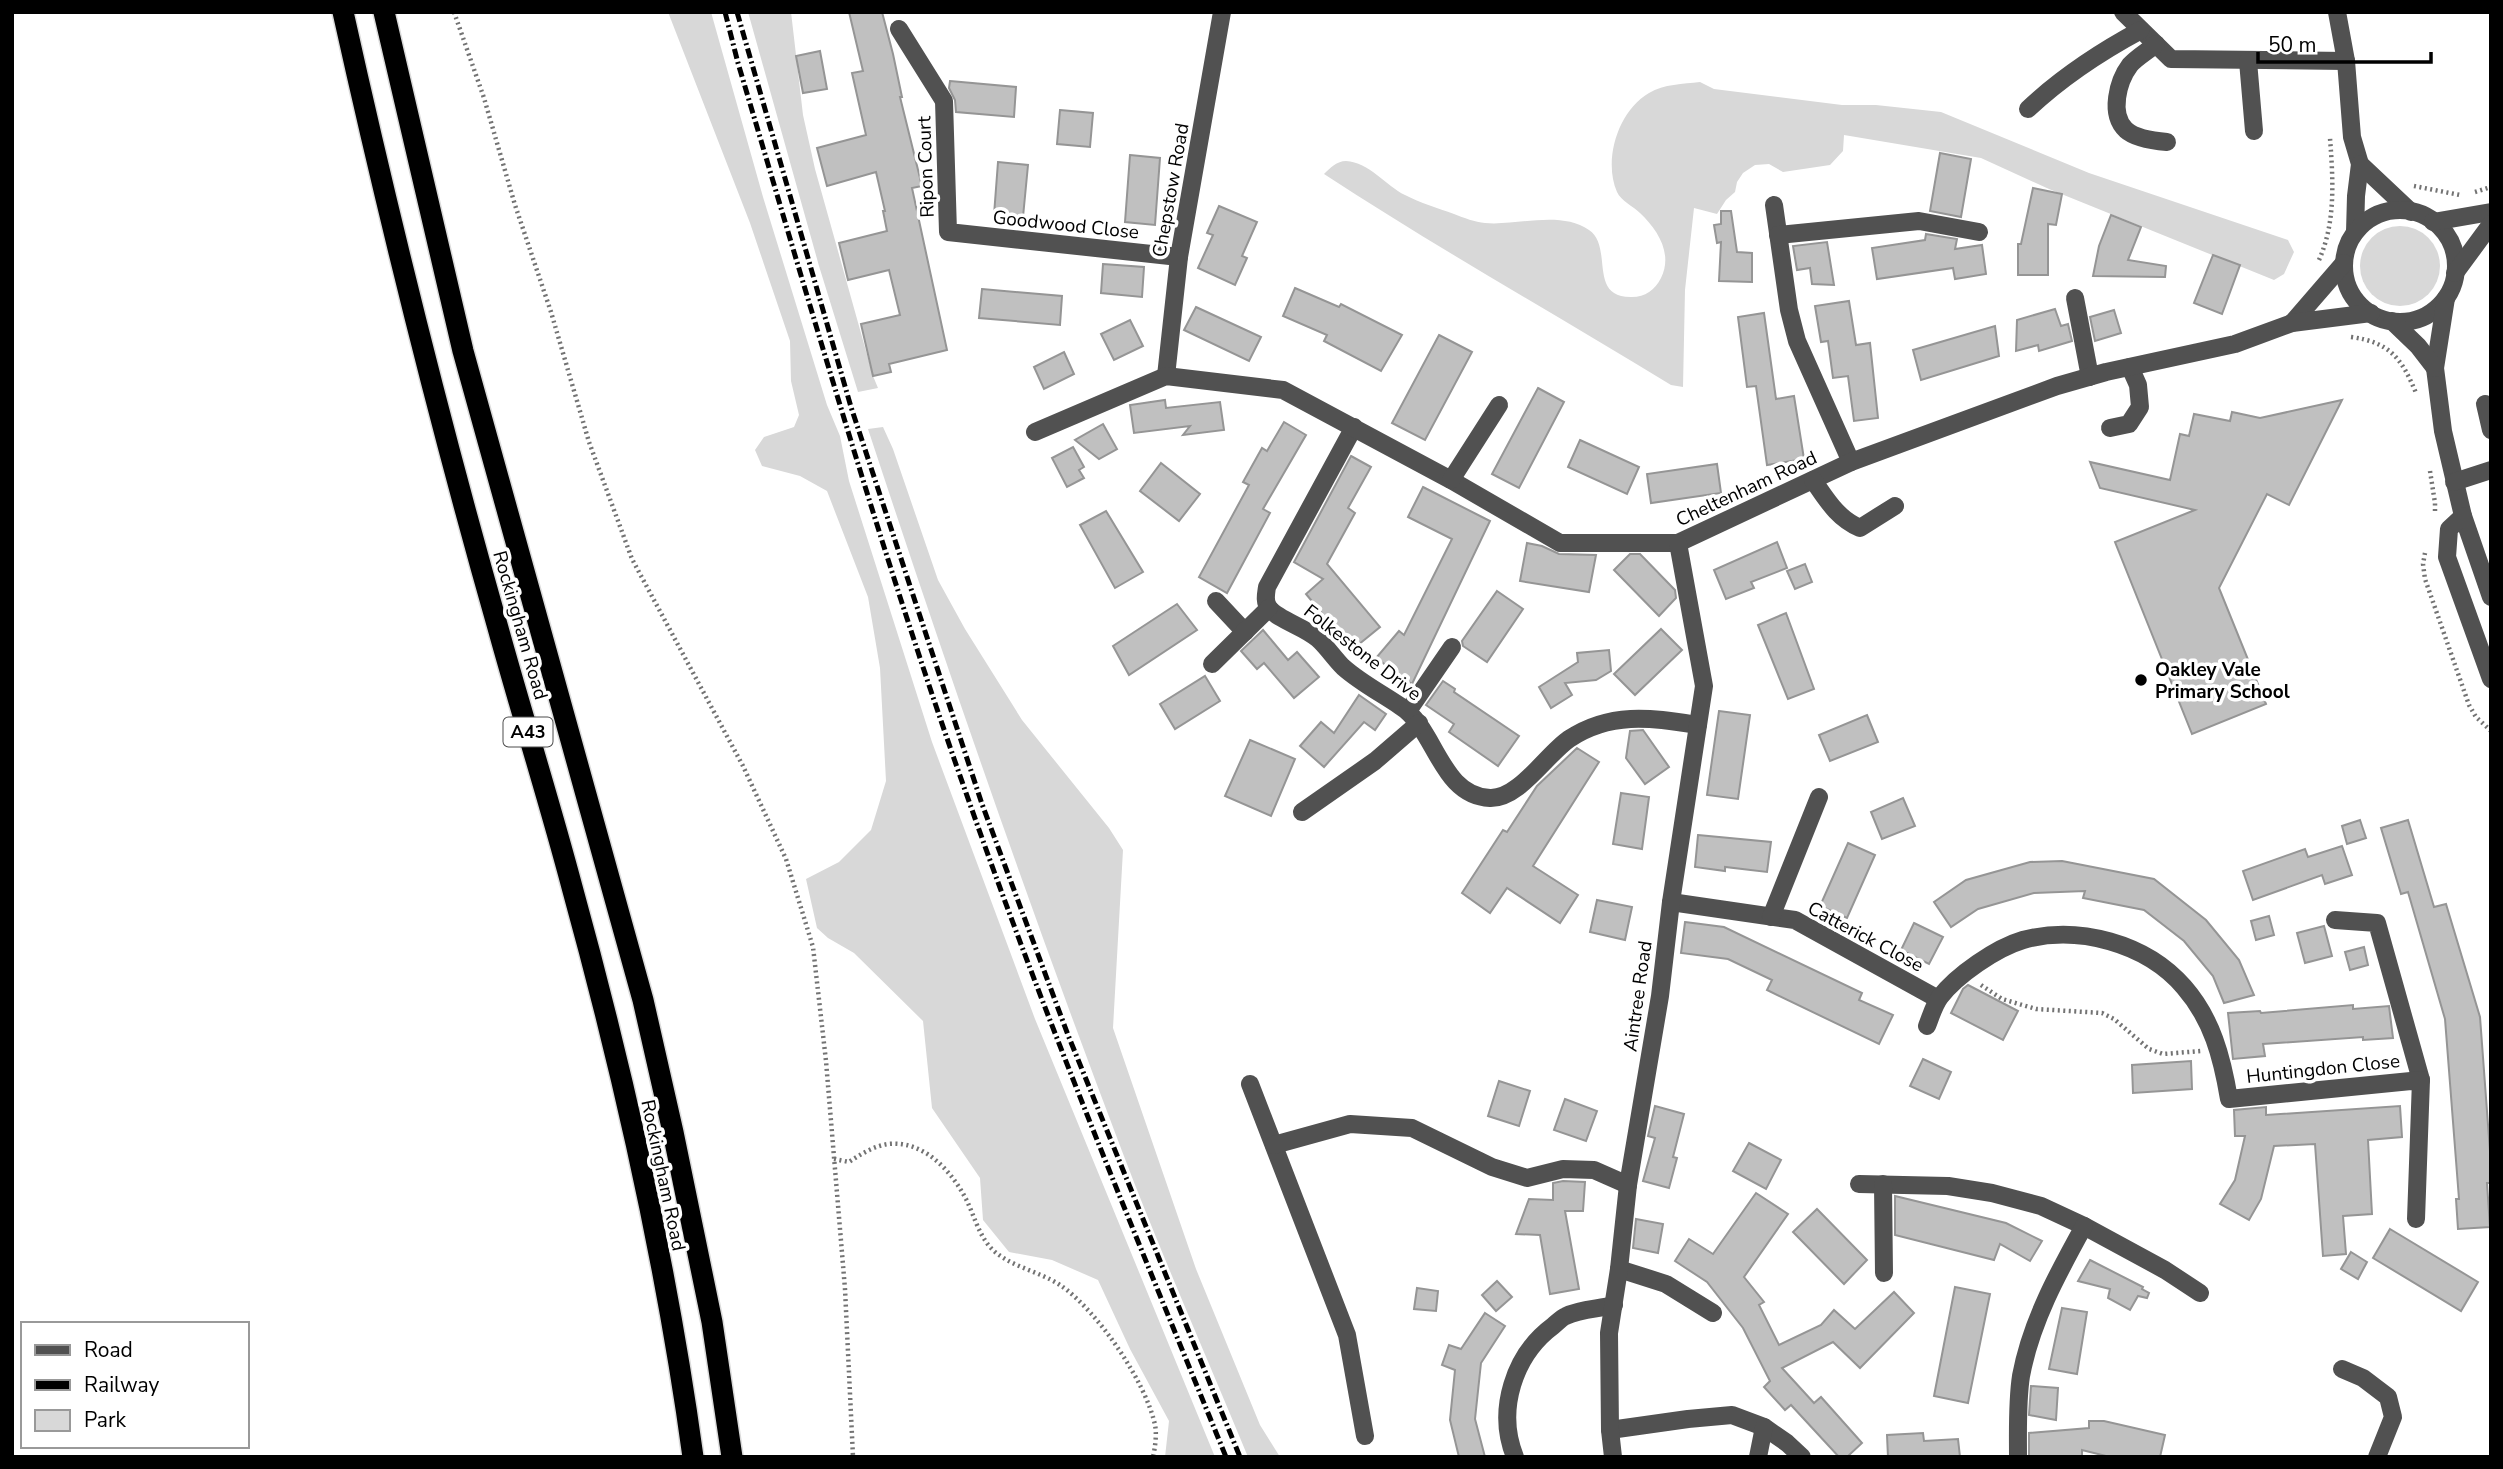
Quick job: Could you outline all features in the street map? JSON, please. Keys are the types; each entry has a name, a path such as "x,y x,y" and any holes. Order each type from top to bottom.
{"highway":[{"name":"Rockingham Road","path":"343,12 426,365 606,1018 637,1147 693,1457"},
{"name":"Rockingham Road","path":"384,12 463,351 643,1000 709,1308 732,1457"}],"street":[{"name":"Chepstow Road","path":"1166,376 1179,257 1222,12"},
{"path":"2123,12 2171,60 2346,61"},
{"path":"2337,12 2346,61 2353,137 2360,164 2355,232"},
{"name":"Ripon Court","path":"900,29 944,101 948,232"},
{"path":"2028,109 2048,90 2099,53 2141,30"},
{"path":"2156,44 2132,62 2120,81 2117,99 2120,123 2128,132 2152,141 2167,142"},
{"path":"2248,61 2255,131"},
{"path":"2360,164 2412,212 2433,222 2444,232 2455,258 2455,273"},
{"path":"1774,205 1789,310 1797,341 1851,462"},
{"path":"2412,212 2392,211 2378,214 2355,232 2348,245 2344,263 2348,288 2355,300 2371,313 2392,321 2421,318 2434,310 2446,295"},
{"path":"2433,222 2491,212"},
{"path":"1778,235 1919,221 1979,232"},
{"path":"2491,224 2455,273 2446,295 2435,368 2443,430 2454,482 2491,597"},
{"name":"Goodwood Close","path":"948,232 1179,257"},
{"name":"Cheltenham Road","path":"2292,323 2344,263"},
{"path":"2075,298 2091,377"},
{"name":"Cheltenham Road","path":"1034,432 1166,376 1283,390 1451,480 1560,543 1678,543 1851,462 2057,386 2235,344 2292,323 2371,313"},
{"path":"2392,321 2418,346 2435,368"},
{"path":"2110,428 2129,424 2140,407 2138,385 2130,367"},
{"path":"2485,404 2491,430"},
{"path":"1451,480 1499,405"},
{"path":"1212,664 1269,608 1266,601 1267,587 1354,427"},
{"path":"2454,482 2491,470"},
{"path":"1813,480 1832,509 1860,528 1895,506"},
{"path":"2463,516 2449,529 2447,557 2491,679"},
{"name":"Aintree Road","path":"1613,1457 1610,1430 1609,1333 1628,1185 1660,996 1671,902 1704,686 1678,543"},
{"path":"1216,601 1245,632"},
{"name":"Folkestone Drive","path":"1269,608 1318,639 1342,666 1414,717 1455,782 1488,798 1503,797 1518,787 1561,746 1592,727 1627,717 1698,725"},
{"path":"1302,812 1375,761 1414,717 1452,647"},
{"path":"1771,917 1819,797"},
{"name":"Catterick Close","path":"1671,902 1795,920 1938,999"},
{"name":"Huntingdon Close","path":"2335,920 2376,923 2421,1080 2416,1219"},
{"path":"1927,1026 1938,999 1987,956 2020,941 2038,937 2082,937 2121,945 2146,958 2182,984 2208,1022 2219,1050"},
{"name":"Huntingdon Close","path":"2219,1050 2229,1099 2421,1080"},
{"path":"1250,1084 1348,1335 1366,1436"},
{"path":"1274,1145 1350,1124 1412,1128 1492,1167 1527,1178 1563,1169 1594,1170 1628,1185"},
{"path":"1859,1184 1948,1186 1992,1193 2041,1206 2165,1270 2200,1293"},
{"path":"1883,1184 1884,1273"},
{"path":"2018,1457 2019,1398 2027,1352 2041,1309 2084,1226"},
{"path":"1619,1269 1666,1284 1713,1313"},
{"path":"1514,1457 1508,1427 1510,1395 1518,1368 1529,1348 1566,1316 1614,1306"},
{"path":"2342,1369 2363,1378 2388,1396 2393,1417 2376,1457"},
{"path":"1610,1430 1732,1415 1764,1427 1802,1457"},
{"path":"1758,1457 1764,1427"}],"path":[{"path":"454,12 485,98 515,205 551,312 589,442 632,559 743,766 786,859 813,947 834,1159 853,1457"},
{"path":"2315,267 2326,238 2334,195 2329,129"},
{"path":"2407,183 2419,189 2462,195"},
{"path":"2473,193 2491,187"},
{"path":"2345,336 2370,340 2387,348 2399,360 2417,397"},
{"path":"2430,470 2435,503 2434,518"},
{"path":"2428,543 2423,565 2425,579 2469,705 2491,732"},
{"path":"1966,972 1987,991 2019,1005 2046,1010 2102,1013 2114,1019 2148,1049 2163,1054 2219,1050"},
{"path":"834,1159 849,1162 866,1151 889,1144 923,1150 941,1164 966,1198 977,1225 991,1248 1062,1286 1090,1312 1115,1343 1139,1383 1155,1426 1153,1457"}],"green space":[{"path":"668,12 711,12 763,197 827,405 840,436 849,481 932,742 1035,1019 1215,1457 1165,1457 1169,1421 1130,1349 1098,1280 1052,1260 1009,1252 983,1220 980,1178 932,1108 923,1021 854,953 828,938 817,928 806,879 839,862 871,830 886,781 880,668 868,597 827,491 800,476 762,466 755,450 764,437 794,427 799,415 791,381 790,341 750,223"},
{"path":"748,12 791,12 803,115 815,169 878,388 858,392 819,266"},
{"path":"1700,82 1714,89 1842,105 1876,105 1941,112 2089,173 2288,240 2294,252 2284,274 2274,280 2049,189 1981,158 1844,135 1843,151 1830,165 1783,172 1769,164 1755,165 1743,173 1735,192 1717,214 1694,208 1685,290 1683,387 1671,385 1453,255 1324,174 1340,162 1354,162 1411,198 1473,221 1497,223 1552,220 1578,224 1596,238 1605,281 1610,289 1618,295 1641,296 1653,289 1661,278 1664,251 1653,227 1617,192 1612,166 1616,137 1629,112 1649,93 1667,86"},
{"path":"2392,226 2408,226 2429,237 2440,258 2440,274 2429,295 2408,306 2392,306 2378,300 2366,288 2360,274 2360,258 2366,244 2378,232"},
{"path":"883,427 938,580 965,629 1022,720 1109,828 1123,850 1113,1028 1196,1269 1260,1425 1280,1457 1248,1457 1122,1151 991,792 868,429"}],"building":[{"path":"849,12 882,12 922,186 912,188 947,350 889,364 891,372 873,376 861,324 900,315 889,270 848,280 839,243 887,231 876,172 827,186 817,148 866,135 852,73 863,71"},
{"path":"820,51 827,89 803,93 796,56"},
{"path":"950,81 1016,87 1014,117 956,112 955,100 949,88"},
{"path":"1060,110 1093,113 1090,147 1057,144"},
{"path":"1940,153 1971,159 1961,217 1930,211"},
{"path":"1130,155 1160,158 1155,225 1125,222"},
{"path":"998,162 1028,165 1023,217 994,215"},
{"path":"2033,188 2062,194 2056,225 2048,224 2048,275 2018,275 2018,244 2021,244"},
{"path":"1219,206 1257,222 1242,256 1247,258 1235,285 1198,268 1213,235 1207,233"},
{"path":"1721,211 1731,211 1737,252 1752,253 1752,282 1719,281 1721,242 1717,243 1714,225 1721,224"},
{"path":"2111,215 2141,227 2128,260 2166,266 2165,277 2093,276 2099,246"},
{"path":"1926,234 1957,239 1955,249 1982,245 1986,274 1955,279 1953,268 1877,279 1872,248 1925,240"},
{"path":"1827,242 1834,285 1812,284 1810,268 1797,270 1793,246"},
{"path":"2213,255 2240,265 2222,314 2194,303"},
{"path":"1103,264 1144,267 1142,297 1101,293"},
{"path":"1295,288 1339,307 1341,304 1402,335 1381,371 1324,341 1327,335 1283,316"},
{"path":"982,289 1062,296 1060,325 979,318"},
{"path":"1849,301 1856,345 1870,343 1878,418 1854,421 1848,376 1833,378 1828,341 1821,342 1815,306"},
{"path":"1196,307 1261,337 1249,361 1184,330"},
{"path":"2055,309 2061,326 2068,324 2072,341 2039,351 2038,345 2016,351 2017,320"},
{"path":"2114,310 2121,333 2095,341 2090,317"},
{"path":"1764,313 1776,399 1794,396 1804,459 1767,465 1756,386 1747,387 1738,317"},
{"path":"1130,320 1143,346 1114,360 1101,334"},
{"path":"1995,326 1999,356 1921,380 1913,350"},
{"path":"1439,335 1472,352 1425,440 1392,423"},
{"path":"1064,352 1074,374 1044,389 1034,367"},
{"path":"1538,388 1564,402 1519,488 1492,474"},
{"path":"1165,400 1166,408 1220,402 1224,430 1183,435 1190,426 1134,433 1130,405"},
{"path":"2342,400 2289,505 2267,494 2219,588 2266,704 2192,734 2115,542 2195,510 2100,488 2090,462 2170,480 2180,434 2189,436 2194,414 2230,421 2232,412 2260,418"},
{"path":"1284,422 1306,435 1263,509 1270,513 1227,593 1199,577 1249,485 1243,482 1262,448 1267,451"},
{"path":"1103,424 1117,449 1099,459 1075,440"},
{"path":"1580,440 1639,467 1627,494 1568,467"},
{"path":"1073,447 1084,467 1079,470 1084,478 1067,487 1052,458"},
{"path":"1351,456 1371,467 1348,508 1355,513 1327,564 1380,627 1358,645 1348,638 1345,641 1306,594 1323,579 1294,562"},
{"path":"1161,463 1200,494 1179,521 1140,491"},
{"path":"1717,464 1721,493 1651,503 1647,474"},
{"path":"1423,487 1490,521 1412,684 1376,658 1399,631 1404,635 1452,539 1408,517"},
{"path":"1106,511 1143,572 1115,588 1080,525"},
{"path":"1777,542 1787,568 1751,582 1754,588 1726,599 1714,570"},
{"path":"1527,543 1559,554 1596,555 1589,592 1520,581"},
{"path":"1630,554 1640,554 1675,590 1676,598 1659,616 1614,570"},
{"path":"1805,564 1812,582 1795,589 1787,571"},
{"path":"1497,591 1523,609 1487,662 1463,646 1462,641"},
{"path":"1177,604 1197,630 1129,675 1113,646"},
{"path":"1786,613 1814,689 1788,699 1758,625"},
{"path":"1661,629 1682,650 1635,695 1614,674"},
{"path":"1263,630 1288,660 1297,652 1319,677 1294,698 1264,663 1257,669 1241,651"},
{"path":"1609,650 1611,671 1596,680 1565,683 1572,695 1551,708 1539,687 1578,662 1577,653"},
{"path":"1205,676 1220,701 1175,729 1160,704"},
{"path":"1443,681 1455,689 1454,692 1519,736 1498,766 1449,732 1454,724 1426,705"},
{"path":"1359,695 1386,714 1375,730 1364,722 1324,767 1300,746 1321,722 1334,733"},
{"path":"1719,711 1750,715 1738,799 1707,795"},
{"path":"1867,715 1878,742 1830,761 1819,735"},
{"path":"1643,730 1669,767 1645,784 1626,758 1630,731"},
{"path":"1250,740 1295,759 1271,816 1225,796"},
{"path":"1577,748 1599,762 1533,866 1578,895 1560,923 1507,888 1490,913 1462,893 1503,830 1507,832 1537,786"},
{"path":"1621,793 1649,797 1642,849 1613,844"},
{"path":"1903,798 1915,826 1882,839 1871,812"},
{"path":"2360,820 2366,838 2347,844 2342,826"},
{"path":"2408,820 2434,907 2446,904 2480,1017 2491,1165 2491,1183 2487,1183 2490,1227 2458,1229 2456,1199 2459,1199 2445,1019 2408,892 2401,894 2381,828"},
{"path":"1698,835 1771,842 1767,872 1695,867"},
{"path":"1848,843 1875,855 1847,918 1820,906"},
{"path":"2342,846 2352,875 2325,884 2322,875 2253,900 2243,871 2305,849 2308,857"},
{"path":"2062,861 2154,879 2206,920 2239,960 2254,995 2224,1003 2213,976 2184,941 2144,910 2083,898 2085,891 2034,893 1978,909 1951,927 1934,902 1966,880 2030,862"},
{"path":"1597,900 1632,907 1625,940 1590,932"},
{"path":"2269,916 2274,935 2256,940 2251,921"},
{"path":"1685,922 1724,927 1862,993 1859,1000 1893,1015 1879,1044 1767,990 1772,980 1728,959 1681,953"},
{"path":"1914,923 1943,937 1929,964 1901,950"},
{"path":"2324,926 2332,956 2305,963 2297,933"},
{"path":"2364,947 2368,965 2350,970 2345,952"},
{"path":"1968,985 2018,1011 2003,1040 1951,1013 1963,989"},
{"path":"2353,1005 2353,1009 2389,1006 2393,1038 2363,1040 2363,1037 2263,1044 2265,1056 2233,1059 2228,1013 2261,1013"},
{"path":"1923,1059 1951,1072 1939,1099 1910,1086"},
{"path":"2191,1061 2192,1089 2133,1093 2132,1065"},
{"path":"1499,1081 1530,1091 1519,1126 1488,1116"},
{"path":"1565,1099 1597,1111 1586,1141 1554,1130"},
{"path":"1655,1106 1684,1114 1673,1157 1677,1158 1669,1188 1643,1181 1655,1138 1648,1136"},
{"path":"2400,1106 2402,1137 2368,1140 2372,1214 2343,1216 2346,1254 2323,1256 2315,1144 2274,1146 2261,1199 2249,1220 2220,1204 2235,1180 2245,1136 2235,1136 2234,1110 2266,1107 2266,1115"},
{"path":"1749,1143 1781,1160 1766,1189 1733,1171"},
{"path":"1585,1182 1583,1211 1565,1211 1579,1289 1550,1294 1540,1235 1516,1234 1529,1199 1553,1200 1553,1183"},
{"path":"1756,1193 1788,1214 1744,1277 1764,1302 1759,1305 1779,1345 1821,1325 1834,1310 1855,1329 1894,1292 1914,1313 1860,1368 1833,1342 1782,1368 1814,1403 1821,1397 1862,1443 1847,1457 1839,1457 1791,1405 1785,1410 1764,1387 1770,1381 1743,1328 1707,1282 1675,1261 1689,1239 1713,1254"},
{"path":"1895,1196 2006,1223 2042,1241 2030,1261 2000,1244 1994,1260 1895,1235"},
{"path":"1817,1209 1867,1260 1844,1284 1793,1232"},
{"path":"1636,1219 1663,1224 1658,1253 1633,1248"},
{"path":"2390,1229 2478,1282 2461,1311 2373,1258"},
{"path":"2351,1252 2367,1262 2358,1279 2341,1269"},
{"path":"2090,1260 2143,1287 2142,1289 2149,1293 2147,1298 2138,1296 2130,1310 2108,1298 2110,1289 2078,1281"},
{"path":"1497,1281 1512,1297 1496,1311 1482,1295"},
{"path":"1955,1287 1990,1294 1968,1403 1934,1396"},
{"path":"1417,1288 1438,1291 1436,1311 1414,1309"},
{"path":"2062,1308 2087,1312 2077,1374 2049,1369"},
{"path":"1485,1313 1505,1326 1481,1363 1475,1419 1485,1457 1459,1457 1450,1420 1455,1370 1442,1365 1449,1345 1461,1349"},
{"path":"2031,1386 2058,1388 2056,1420 2029,1415"},
{"path":"2089,1421 2104,1421 2165,1435 2160,1457 2110,1457 2082,1450 2082,1457 2029,1457 2029,1433 2089,1428"},
{"path":"1923,1433 1924,1441 1958,1439 1960,1457 1888,1457 1887,1435"}],"railway":[{"path":"725,12 850,436 939,715 1000,889 1062,1052 1226,1457"},
{"path":"737,12 851,407 982,804 1068,1035 1240,1457"}],"place":[{"name":"Oakley Vale Primary School","path":"2141,680"}]}
